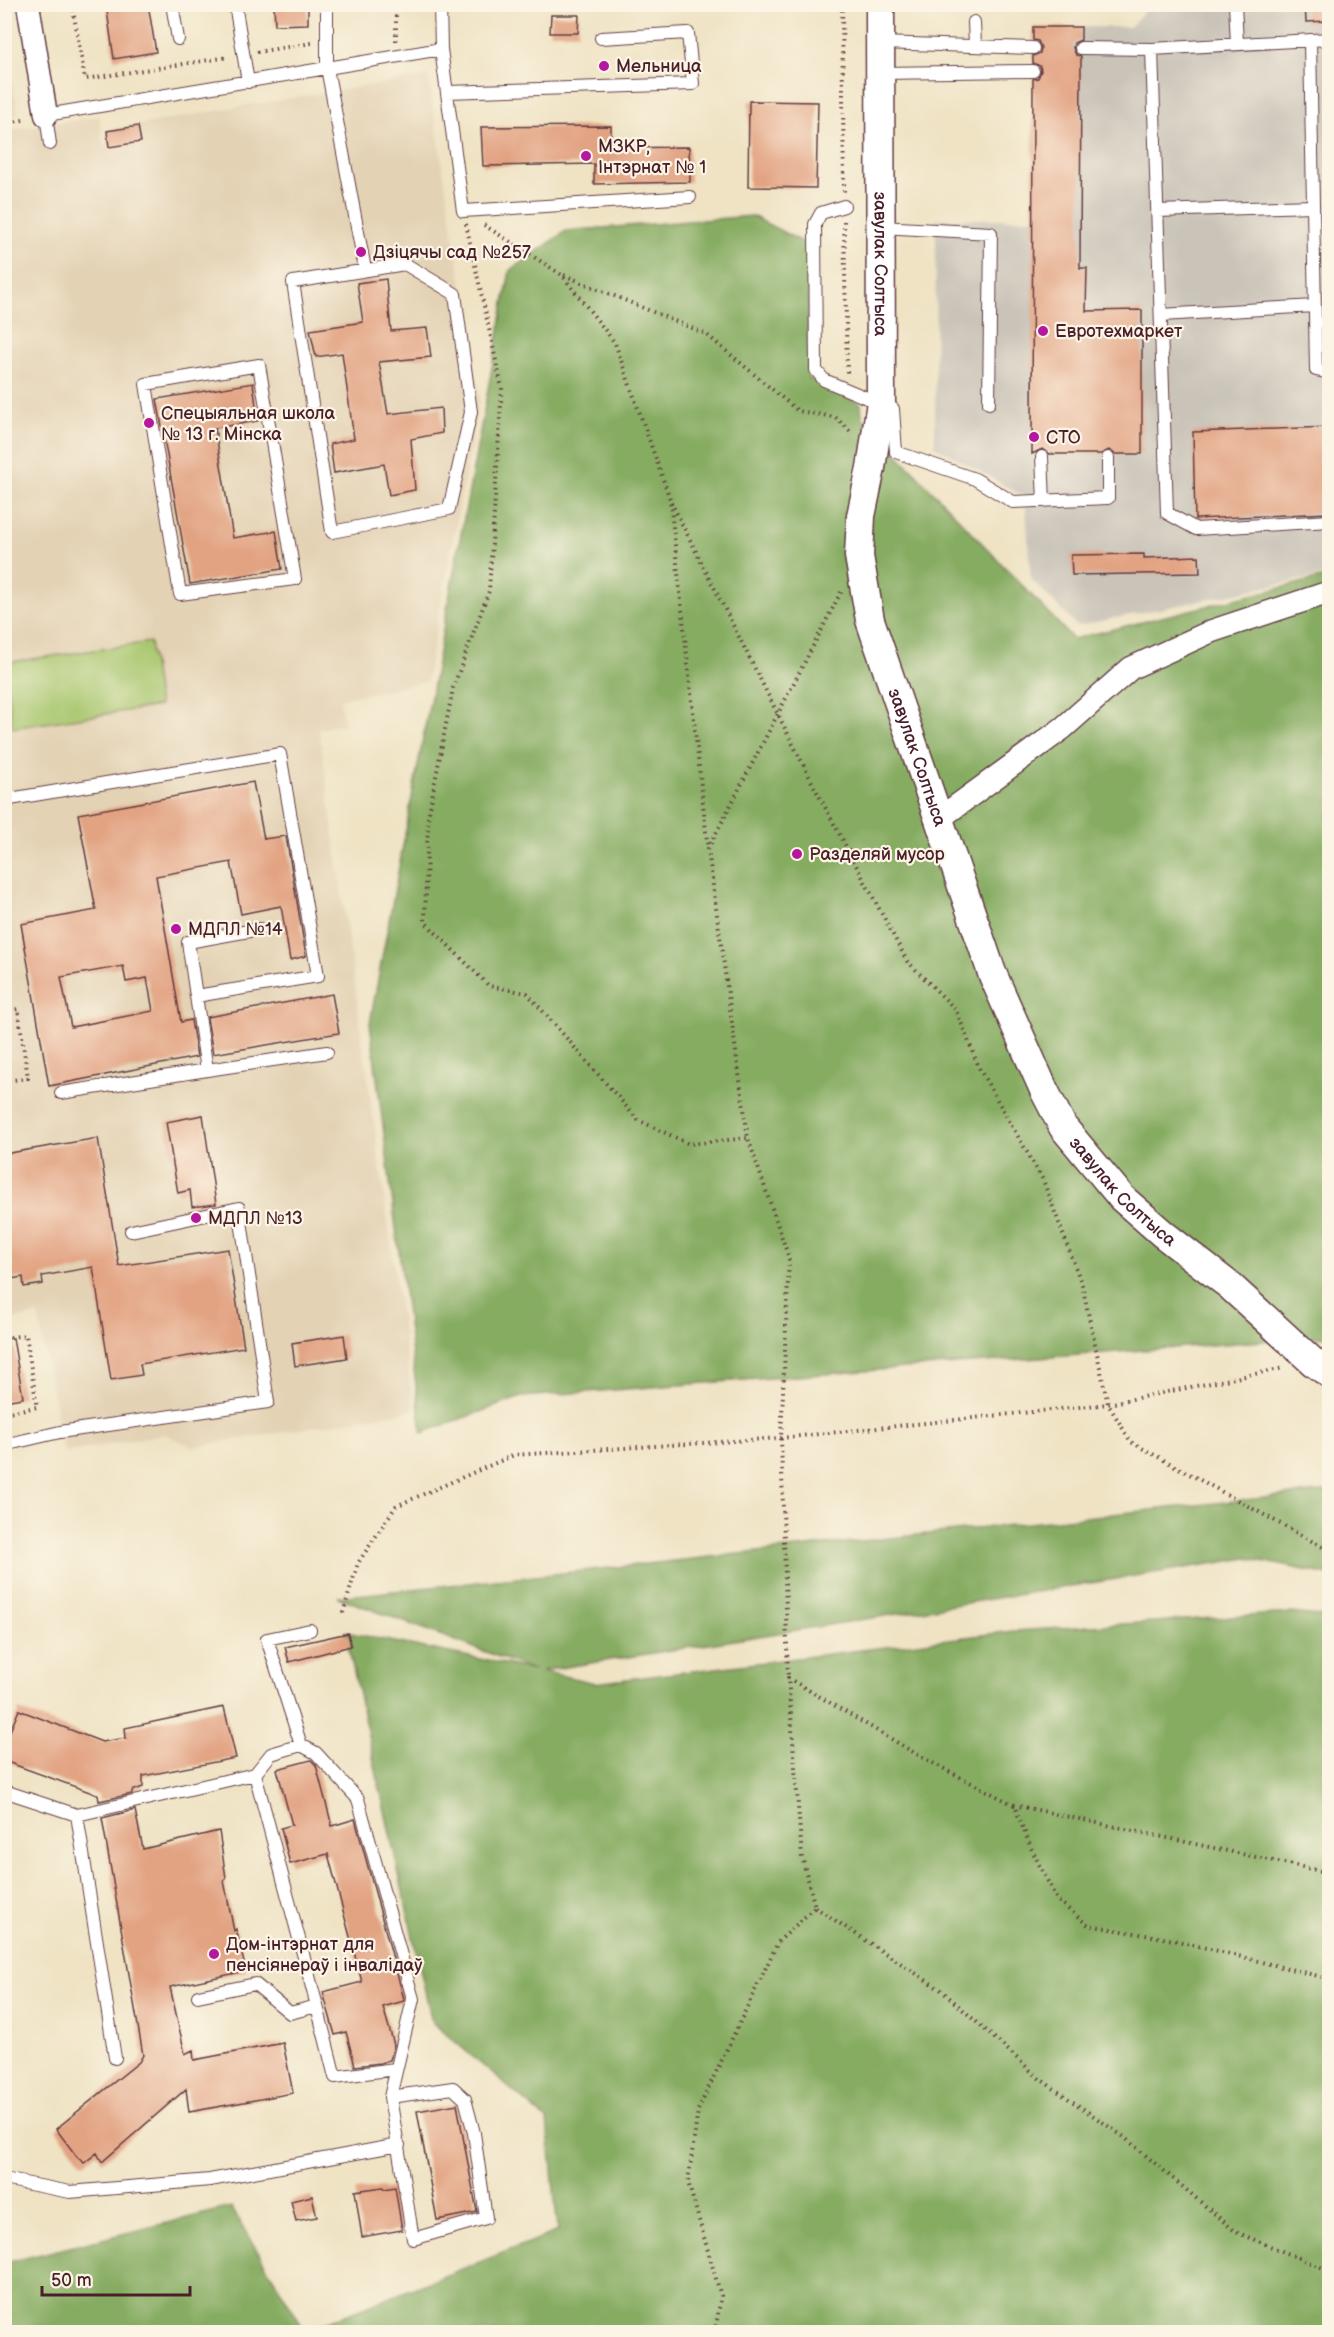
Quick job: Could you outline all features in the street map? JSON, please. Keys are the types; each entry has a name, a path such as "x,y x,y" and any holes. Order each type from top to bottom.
{"street":[{"path":"28,4 46,115"},
{"name":"завулак Солтыса","path":"880,4 880,402 861,516 859,556 868,609 992,973 1063,1127 1122,1198 1163,1234 1230,1286 1321,1368"},
{"path":"940,818 1064,728 1131,668 1212,631 1329,592"}],"lane":[{"path":"172,4 178,39"},
{"path":"235,4 248,82"},
{"path":"327,4 327,68 365,269"},
{"path":"440,4 441,48 463,211 690,197"},
{"path":"1235,4 1237,44"},
{"path":"974,22 975,45"},
{"path":"447,92 693,84 688,33 601,38"},
{"path":"1081,48 1152,48 1329,39"},
{"path":"1310,40 1316,370 1329,373"},
{"path":"880,43 1033,48"},
{"path":"50,144 46,115 441,48"},
{"path":"1152,48 1167,513 1196,529 1329,521"},
{"path":"880,73 1033,71"},
{"path":"844,206 821,213 815,224 816,370 824,380 893,409 896,452 975,478 1013,502 1108,498 1108,458"},
{"path":"1157,211 1313,206"},
{"path":"880,227 992,233 989,403"},
{"path":"405,264 455,294 471,412 449,509 332,532 293,282 365,269 405,264"},
{"path":"1161,315 1314,306"},
{"path":"259,365 295,579 180,594 146,384 259,365"},
{"path":"1042,457 1044,501"},
{"path":"4,800 280,754 318,976 196,996"},
{"path":"207,1070 188,942 260,929"},
{"path":"61,1094 327,1052"},
{"path":"4,1445 60,1432 268,1402 239,1208 131,1231"},
{"path":"310,1630 267,1639 301,1744 316,1753 358,1799 413,2000 390,2097 413,2239 486,2218 474,2133 465,2099 453,2088 390,2097"},
{"path":"4,1791 77,1815 255,1774 271,1754 301,1744"},
{"path":"255,1774 335,2077 395,2069"},
{"path":"77,1815 115,2058"},
{"path":"198,1996 255,1984 290,2013 317,2006"},
{"path":"4,2179 70,2192 210,2180 399,2145"}],"path":[{"path":"396,4 396,56"},
{"path":"463,211 562,275 706,334 798,411 835,417 872,452"},
{"path":"463,211 502,388 489,591 453,688 428,818 425,922 489,986 527,993 638,1120 689,1144 748,1138"},
{"path":"562,275 615,342 670,499 906,961 956,1010 980,1070 1043,1180 1082,1285 1108,1404 1131,1442 1329,1551"},
{"path":"670,499 708,850 748,1138 789,1258 781,1438 788,1677 802,1857 815,1906 941,1990 1040,2079 1124,2137 1236,2232 1329,2271"},
{"path":"708,850 843,588"},
{"path":"4,1012 18,1009 28,1078 4,1081"},
{"path":"4,1338 26,1335 37,1407 4,1413"},
{"path":"343,1612 357,1563 396,1506 514,1455 781,1438 1108,1404 1321,1368"},
{"path":"788,1677 925,1759 1014,1805 1329,1873"},
{"path":"1014,1805 1030,1848 1057,1900 1089,1925 1174,1940 1329,1979"},
{"path":"715,2332 721,2296 688,2182 698,2110 778,1942 815,1906"}],"shaded area":[{"path":"1150,5 1329,5 1329,574 1077,626 1031,579 1025,497 935,446 936,219 1033,219 1033,27 1130,27"},
{"path":"4,41 18,114 5,117 4,117"},
{"path":"428,76 480,398 426,682 340,699 344,724 319,729 414,1410 193,1447 164,1434 64,1453 38,1314 5,1322 5,131 99,116 104,146 109,147 107,131 242,106"}],"green space":[{"path":"752,216 808,245 808,378 861,404 862,417 1073,639 1329,576 1329,1336 521,1397 422,1433 370,1023 510,271 566,231"},
{"path":"150,642 159,706 12,728 5,663"},
{"path":"1329,1491 1329,1575 1247,1558 541,1671 595,1683 1014,1631 1291,1613 1329,1617 1329,2332 5,2332 5,2263 231,2207 305,2331 558,2231 547,2120 432,2022 345,1632 534,1670 338,1597"}],"building":[{"path":"106,4 148,4 156,52 114,59"},
{"path":"274,4 308,4 308,24 275,25"},
{"path":"1305,4 1329,4 1329,21 1306,22"},
{"path":"551,15 579,15 578,33 550,33"},
{"path":"1033,27 1081,27 1081,40 1074,43 1073,48 1076,55 1081,56 1080,268 1087,268 1086,311 1142,310 1142,454 1115,454 1109,450 1101,454 1049,454 1042,449 1032,454 1033,79 1038,78 1041,71 1040,66 1033,63 1033,56 1040,53 1041,48 1038,41 1033,40"},
{"path":"749,101 818,102 816,188 748,187"},
{"path":"138,126 141,142 109,147 107,131"},
{"name":"МЗКР, Інтэрнат № 1","path":"611,126 611,148 689,147 690,182 594,184 594,164 483,166 481,127"},
{"path":"386,279 391,331 427,328 431,357 379,362 388,414 441,408 442,433 411,439 415,490 389,495 384,464 334,473 330,444 354,439 342,353 316,357 310,330 363,322 357,283"},
{"name":"Спецыяльная школа № 13 г. Мінска","path":"253,383 258,421 215,428 233,538 276,531 282,569 190,584 157,399"},
{"path":"1329,427 1329,513 1195,519 1193,432"},
{"path":"1144,554 1144,558 1199,556 1200,573 1072,575 1071,555"},
{"path":"253,782 264,839 286,836 306,956 290,960 281,906 241,914 231,862 156,876 181,1022 191,1020 197,1057 49,1086 21,924 96,910 78,814","holes":["123,966 126,982 147,978 153,1011 71,1027 61,977"]},
{"path":"332,994 339,1033 213,1054 207,1017"},
{"path":"203,1115 216,1204 192,1207 190,1190 178,1193 166,1122"},
{"path":"98,1138 119,1266 228,1249 244,1347 140,1364 142,1375 111,1380 93,1267 42,1276 43,1284 24,1287 23,1277 4,1280 4,1154"},
{"path":"344,1335 347,1358 295,1366 292,1343"},
{"path":"13,1338 23,1398 4,1401 4,1339"},
{"path":"348,1633 351,1646 289,1662 285,1647"},
{"path":"224,1707 236,1758 143,1776 143,1787 132,1791 132,1794 99,1801 98,1795 4,1761 4,1745 19,1710 102,1742 126,1738 125,1728"},
{"path":"311,1760 316,1765 332,1826 355,1819 404,1999 404,2001 383,2007 394,2045 390,2060 380,2063 355,2066 346,2032 335,2035 323,1992 362,1982 328,1854 290,1864 281,1828 292,1825 277,1769"},
{"name":"Дом-інтэрнат для пенсіянераў і інвалідаў","path":"135,1810 143,1849 219,1831 226,1878 224,1881 234,1931 236,1929 246,1971 170,1987 185,2054 193,2050 194,2060 283,2043 293,2093 189,2112 186,2089 102,2162 97,2153 84,2163 56,2129 139,2062 143,2055 102,1818"},
{"path":"457,2104 477,2212 437,2220 417,2111"},
{"path":"383,2187 384,2189 395,2187 402,2230 362,2237 355,2191"},
{"path":"312,2196 317,2217 296,2221 291,2201"}],"place":[{"name":"Мельница","path":"604,66"},
{"name":"МЗКР, Інтэрнат № 1","path":"586,156"},
{"name":"Дзіцячы сад №257","path":"361,252"},
{"name":"Евротехмаркет","path":"1043,331"},
{"name":"Спецыяльная школа № 13 г. Мінска","path":"149,423"},
{"name":"СТО","path":"1034,437"},
{"name":"Разделяй мусор","path":"797,854"},
{"name":"МДПЛ №14","path":"176,929"},
{"name":"МДПЛ №13","path":"196,1218"},
{"name":"Дом-інтэрнат для пенсіянераў і інвалідаў","path":"214,1954"}]}
